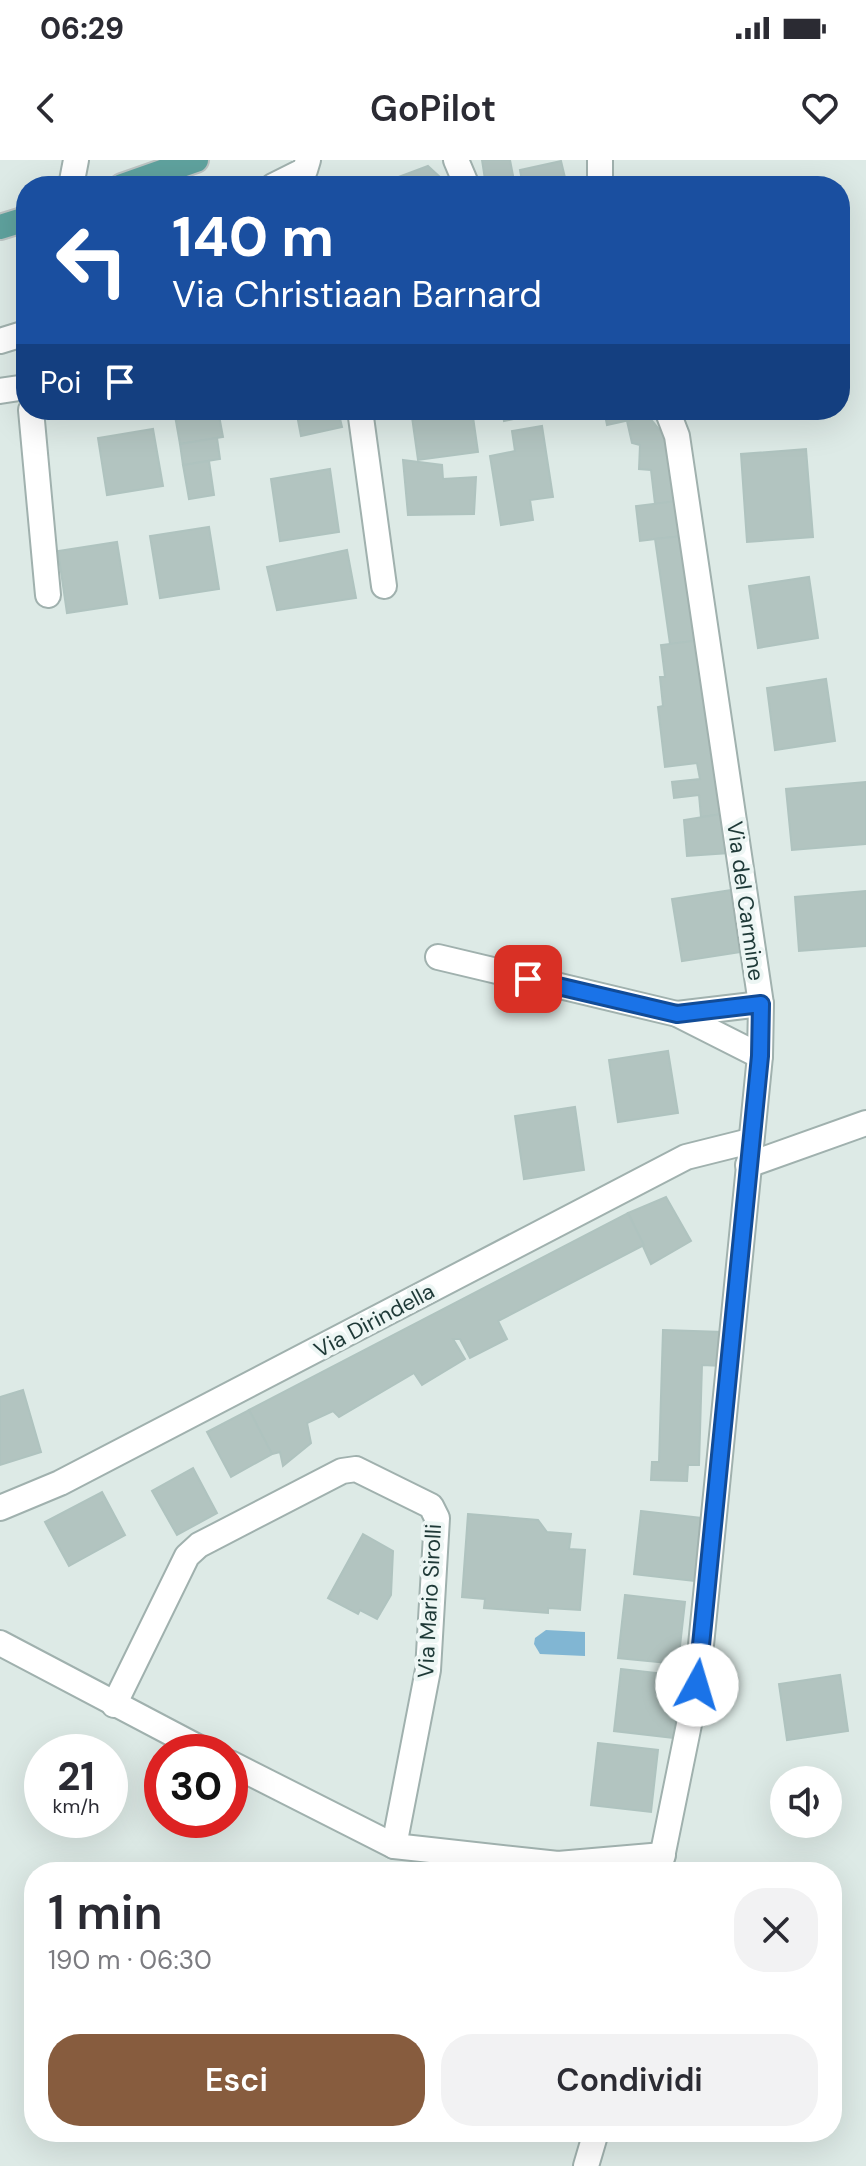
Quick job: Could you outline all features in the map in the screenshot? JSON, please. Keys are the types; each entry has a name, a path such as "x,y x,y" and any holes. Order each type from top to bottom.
{"main road":[{"path":"150,176 196,160"}],"street":[{"path":"293,176 305,170 308,160"},
{"path":"32,420 48,595"},
{"path":"361,420 384,586"},
{"name":"Via del Carmine","path":"661,1862 697,1685 760,1056 761,1004 677,436 671,420"},
{"path":"438,957 677,1014 760,1056"},
{"path":"677,1014 761,1004"},
{"name":"Via Dirindella","path":"0,1508 73,1476 686,1157 749,1153 866,1123"},
{"name":"Via Mario Sirolli","path":"114,1705 187,1556 199,1545 342,1471 356,1469 431,1506 437,1518 428,1670 394,1846"},
{"path":"0,1643 171,1734"},
{"path":"248,1772 394,1846 540,1862"},
{"path":"586,2166 593,2142"}],"water":[{"path":"546,1630 585,1632 585,1656 540,1654 534,1644 535,1638"}],"building":[{"path":"482,160 510,160 513,176 484,176"},
{"path":"561,161 565,176 521,176 520,170"},
{"path":"428,166 439,176 401,176"},
{"path":"176,420 220,420 223,437 180,444"},
{"path":"298,420 340,420 342,427 301,436"},
{"path":"412,420 473,420 478,452 418,460"},
{"path":"606,420 630,420 607,425"},
{"path":"651,420 667,439 677,501 655,504 651,470 639,469 640,445 632,443 627,421"},
{"path":"542,426 553,497 530,500 533,520 501,525 490,456 515,451 512,431"},
{"path":"153,429 163,486 107,495 98,438"},
{"path":"217,438 220,459 183,465 180,444"},
{"path":"806,449 813,537 747,542 741,454"},
{"path":"403,460 442,465 443,479 476,477 474,514 408,515"},
{"path":"209,461 214,495 189,499 183,465"},
{"path":"330,469 339,532 280,541 271,479"},
{"path":"677,501 682,536 640,541 636,506"},
{"path":"209,527 219,589 160,598 150,536"},
{"path":"682,536 701,640 670,644 655,539"},
{"path":"117,542 127,604 67,613 58,551"},
{"path":"347,550 356,598 277,610 267,567"},
{"path":"809,577 818,638 758,648 749,586"},
{"path":"701,640 722,814 701,817 699,795 674,798 672,782 700,779 697,763 665,767 658,707 663,706 660,677 665,677 661,645"},
{"path":"826,679 835,741 775,750 767,688"},
{"path":"866,782 866,844 792,850 786,789"},
{"path":"722,814 729,853 687,856 684,820"},
{"path":"732,890 741,952 682,961 672,899"},
{"path":"866,891 866,946 799,951 795,897"},
{"path":"668,1051 678,1113 618,1122 609,1060"},
{"path":"575,1107 584,1170 524,1179 515,1116"},
{"path":"666,1197 691,1241 651,1264 628,1213"},
{"path":"628,1213 644,1245 498,1321 507,1339 470,1358 460,1339 453,1339 465,1359 422,1385 414,1373 339,1417 333,1411 307,1423 311,1443 283,1466 280,1452 272,1454 249,1410"},
{"path":"663,1330 723,1332 722,1366 702,1365 699,1465 688,1465 687,1481 651,1480 652,1462 659,1462"},
{"path":"23,1390 41,1452 0,1465 0,1397"},
{"path":"249,1410 272,1454 231,1477 207,1432"},
{"path":"193,1468 217,1513 177,1535 152,1491"},
{"path":"102,1492 125,1535 69,1566 45,1522"},
{"path":"641,1511 701,1518 694,1581 634,1574"},
{"path":"468,1514 538,1520 547,1532 571,1534 569,1549 585,1550 580,1610 548,1608 548,1613 484,1608 485,1599 462,1597"},
{"path":"363,1534 393,1551 391,1595 377,1619 360,1610 358,1614 328,1598"},
{"path":"625,1595 685,1602 678,1664 618,1658"},
{"path":"621,1669 681,1676 673,1738 614,1731"},
{"path":"840,1675 848,1731 787,1740 779,1684"},
{"path":"598,1743 658,1750 651,1812 591,1805"}],"route":[{"path":"528,979 677,1014 761,1004 760,1056 697,1685"}]}
